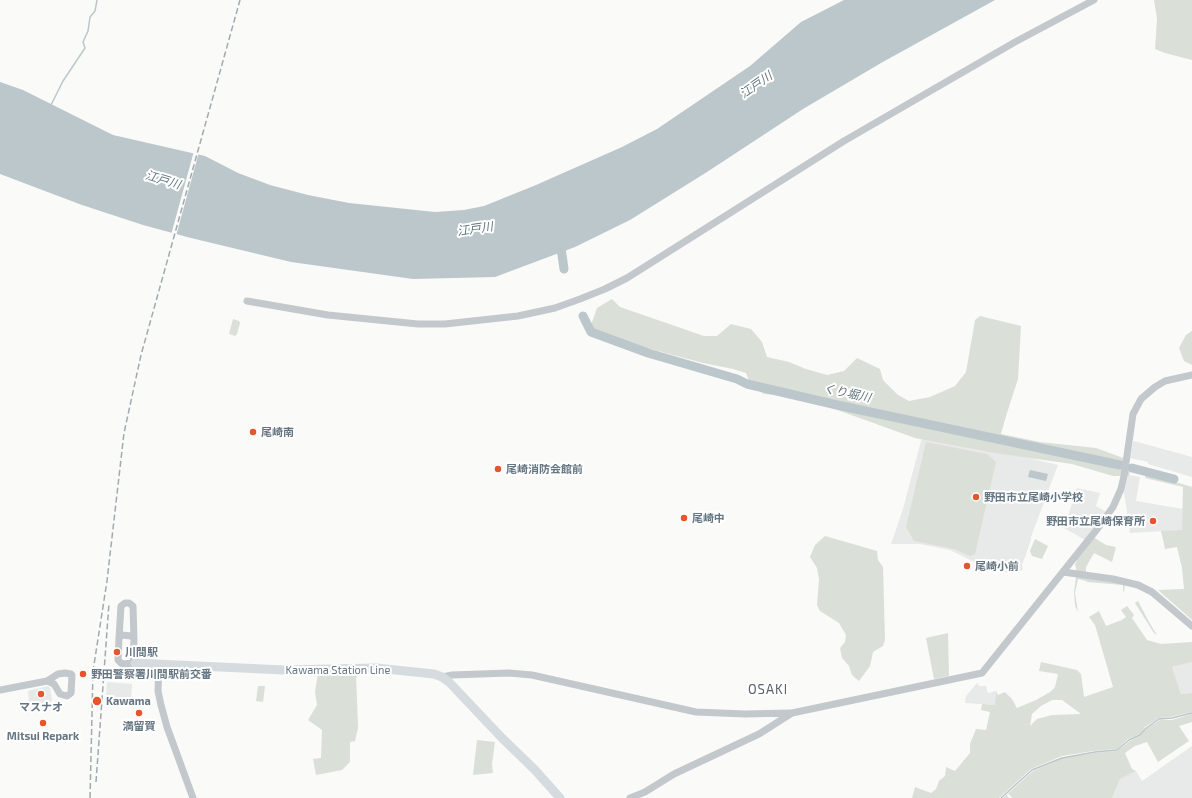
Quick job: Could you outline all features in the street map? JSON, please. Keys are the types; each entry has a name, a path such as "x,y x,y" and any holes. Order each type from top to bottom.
{"main road":[{"name":"Kawama Station Line","path":"132,661 159,664 284,670 376,668 434,674 442,677 458,691 560,798"}],"street":[{"path":"247,301 328,315 418,324 445,324 518,316 555,308 605,289 627,278 899,108 1015,42 1094,0"},
{"path":"442,677 452,675 509,673 532,675 696,712 745,714 792,713 982,672 1110,512 1117,498 1125,472 1133,414 1141,399 1155,386 1165,381 1192,375"},
{"path":"1063,572 1113,578 1138,585 1152,592 1192,626"},
{"path":"124,603 129,603 133,606 134,640 132,661 121,663 118,660 119,638 121,606 124,603"},
{"path":"119,638 122,635 131,636 134,640"},
{"path":"159,664 158,691 161,705 167,727 193,798"},
{"path":"0,690 47,681"},
{"path":"630,798 645,792 674,774 759,734 792,713"}],"shaded area":[{"path":"1154,0 1192,0 1192,60 1155,49 1157,19"},
{"path":"612,299 620,307 704,336 717,336 731,324 751,329 762,342 767,357 789,362 827,375 844,371 857,358 880,369 883,380 898,395 909,401 930,397 955,386 966,372 975,320 980,316 1021,326 1018,379 1001,434 1040,442 1096,448 1126,459 1131,468 1129,476 1113,476 1072,464 995,453 915,438 818,403 764,394 751,386 746,373 594,334 591,325 597,308"},
{"path":"233,319 239,321 240,323 235,336 229,334"},
{"path":"1192,331 1192,365 1184,361 1179,348 1186,335"},
{"name":"野田市立尾崎小学校","path":"922,437 1017,455 1058,465 1031,537 1022,565 1023,570 1012,573 1005,572 978,564 950,550 920,544 891,544 903,509"},
{"path":"1134,441 1192,457 1192,477 1148,464 1148,462 1130,458"},
{"path":"926,442 987,454 996,462 975,554 970,556 954,549 914,541 906,527"},
{"path":"1146,473 1192,487 1192,620 1158,590 1184,589 1182,568 1177,547 1165,549 1161,531 1182,530 1183,487 1145,478"},
{"path":"1128,475 1140,477 1136,501 1183,509 1182,530 1130,533 1124,492"},
{"path":"1077,488 1100,493 1096,506 1106,512 1085,540 1064,528"},
{"path":"825,536 877,551 878,560 883,567 885,640 883,646 873,652 870,666 859,681 852,675 849,666 842,658 840,648 845,642 846,635 839,623 820,611 817,605 819,579 817,568 810,557 815,545"},
{"path":"1093,537 1106,545 1116,547 1112,562 1094,553 1086,567 1086,572 1077,572 1075,564 1077,561 1076,559"},
{"path":"1035,539 1048,546 1042,559 1032,556 1030,551"},
{"path":"1076,577 1125,583 1124,592 1123,585 1087,582 1078,579 1075,593 1078,612 1075,606 1074,592"},
{"path":"1138,601 1157,635 1154,633 1135,603"},
{"path":"1127,606 1134,615 1132,618 1147,640 1161,644 1192,642 1192,662 1172,667 1181,694 1192,693 1192,712 1159,718 1145,727 1140,734 1128,739 1117,749 1062,756 1031,769 999,798 912,798 915,787 931,793 936,789 939,781 945,776 946,767 955,771 970,753 970,744 976,729 986,730 990,712 981,710 982,704 995,705 996,691 998,695 1005,692 1012,699 1017,708 1036,700 1050,692 1055,687 1058,674 1039,671 1041,662 1077,670 1081,674 1084,697 1113,687 1095,625 1089,617 1099,611 1106,626 1126,617 1121,610","holes":["1052,700 1062,700 1081,714 1052,715 1037,719 1030,726 1032,714 1041,706"]},
{"path":"948,633 949,676 934,679 926,638"},
{"path":"1192,662 1192,693 1181,694 1172,667"},
{"path":"356,672 358,728 355,741 350,742 350,762 342,770 316,775 313,759 321,758 322,730 308,720 317,705 315,692 318,673"},
{"path":"107,682 132,684 131,704 120,705 121,700 117,699 117,697 106,696"},
{"path":"977,683 979,686 986,686 988,693 996,691 995,705 965,703 966,696"},
{"path":"48,686 50,688 52,699 51,702 29,705 28,691"},
{"path":"258,686 265,686 263,702 256,701"},
{"path":"1192,714 1192,722 1179,726 1189,741 1158,762 1147,742 1135,746 1125,753 1132,769 1136,771 1120,779 1112,798 1012,798 1009,794 1007,795 1009,798 1003,798 1033,771 1063,758 1117,751 1130,741 1140,736 1146,729 1160,720 1172,720"},
{"path":"477,740 495,742 492,764 493,773 473,775"},
{"path":"1192,746 1192,798 1112,798 1120,779 1136,771 1142,781"}],"water":[{"name":"江戸川","path":"844,0 995,0 881,63 803,109 630,220 575,247 495,277 413,279 291,262 143,225 82,205 0,174 0,82 23,90 113,135 205,156 238,173 270,185 308,195 349,203 435,212 464,210 484,206 622,147 657,129 750,66 801,22"},
{"path":"1030,470 1048,474 1046,481 1028,477"}],"pier":[{"path":"194,151 199,152 176,236 171,235"}],"waterway":[{"path":"51,105 63,81 85,48 83,42 88,31 90,17 95,11 97,0"},
{"name":"くり堀川","path":"560,241 564,269"},
{"name":"くり堀川","path":"583,316 591,332 648,353 737,379 747,384 837,405 1120,465"},
{"name":"くり堀川","path":"1132,468 1174,479"},
{"path":"1001,798 1032,770 1062,758 1117,750 1129,740 1140,735 1145,729 1159,719 1172,718 1192,713"}],"railway":[{"path":"90,798 93,671 107,581 124,433 141,355 240,0"},
{"path":"96,782 109,603"}],"place":[{"name":"尾崎南","path":"253,432"},
{"name":"尾崎消防会館前","path":"498,469"},
{"name":"野田市立尾崎小学校","path":"976,497"},
{"name":"尾崎中","path":"684,518"},
{"name":"野田市立尾崎保育所","path":"1153,521"},
{"name":"尾崎小前","path":"967,566"},
{"name":"川間駅","path":"117,652"},
{"name":"野田警察署川間駅前交番","path":"83,674"},
{"name":"マスナオ","path":"41,694"},
{"name":"Kawama","path":"97,701"},
{"name":"満留賀","path":"139,713"},
{"name":"Mitsui Repark","path":"43,723"}],"district":[{"name":"OSAKI","path":"768,690"}]}
